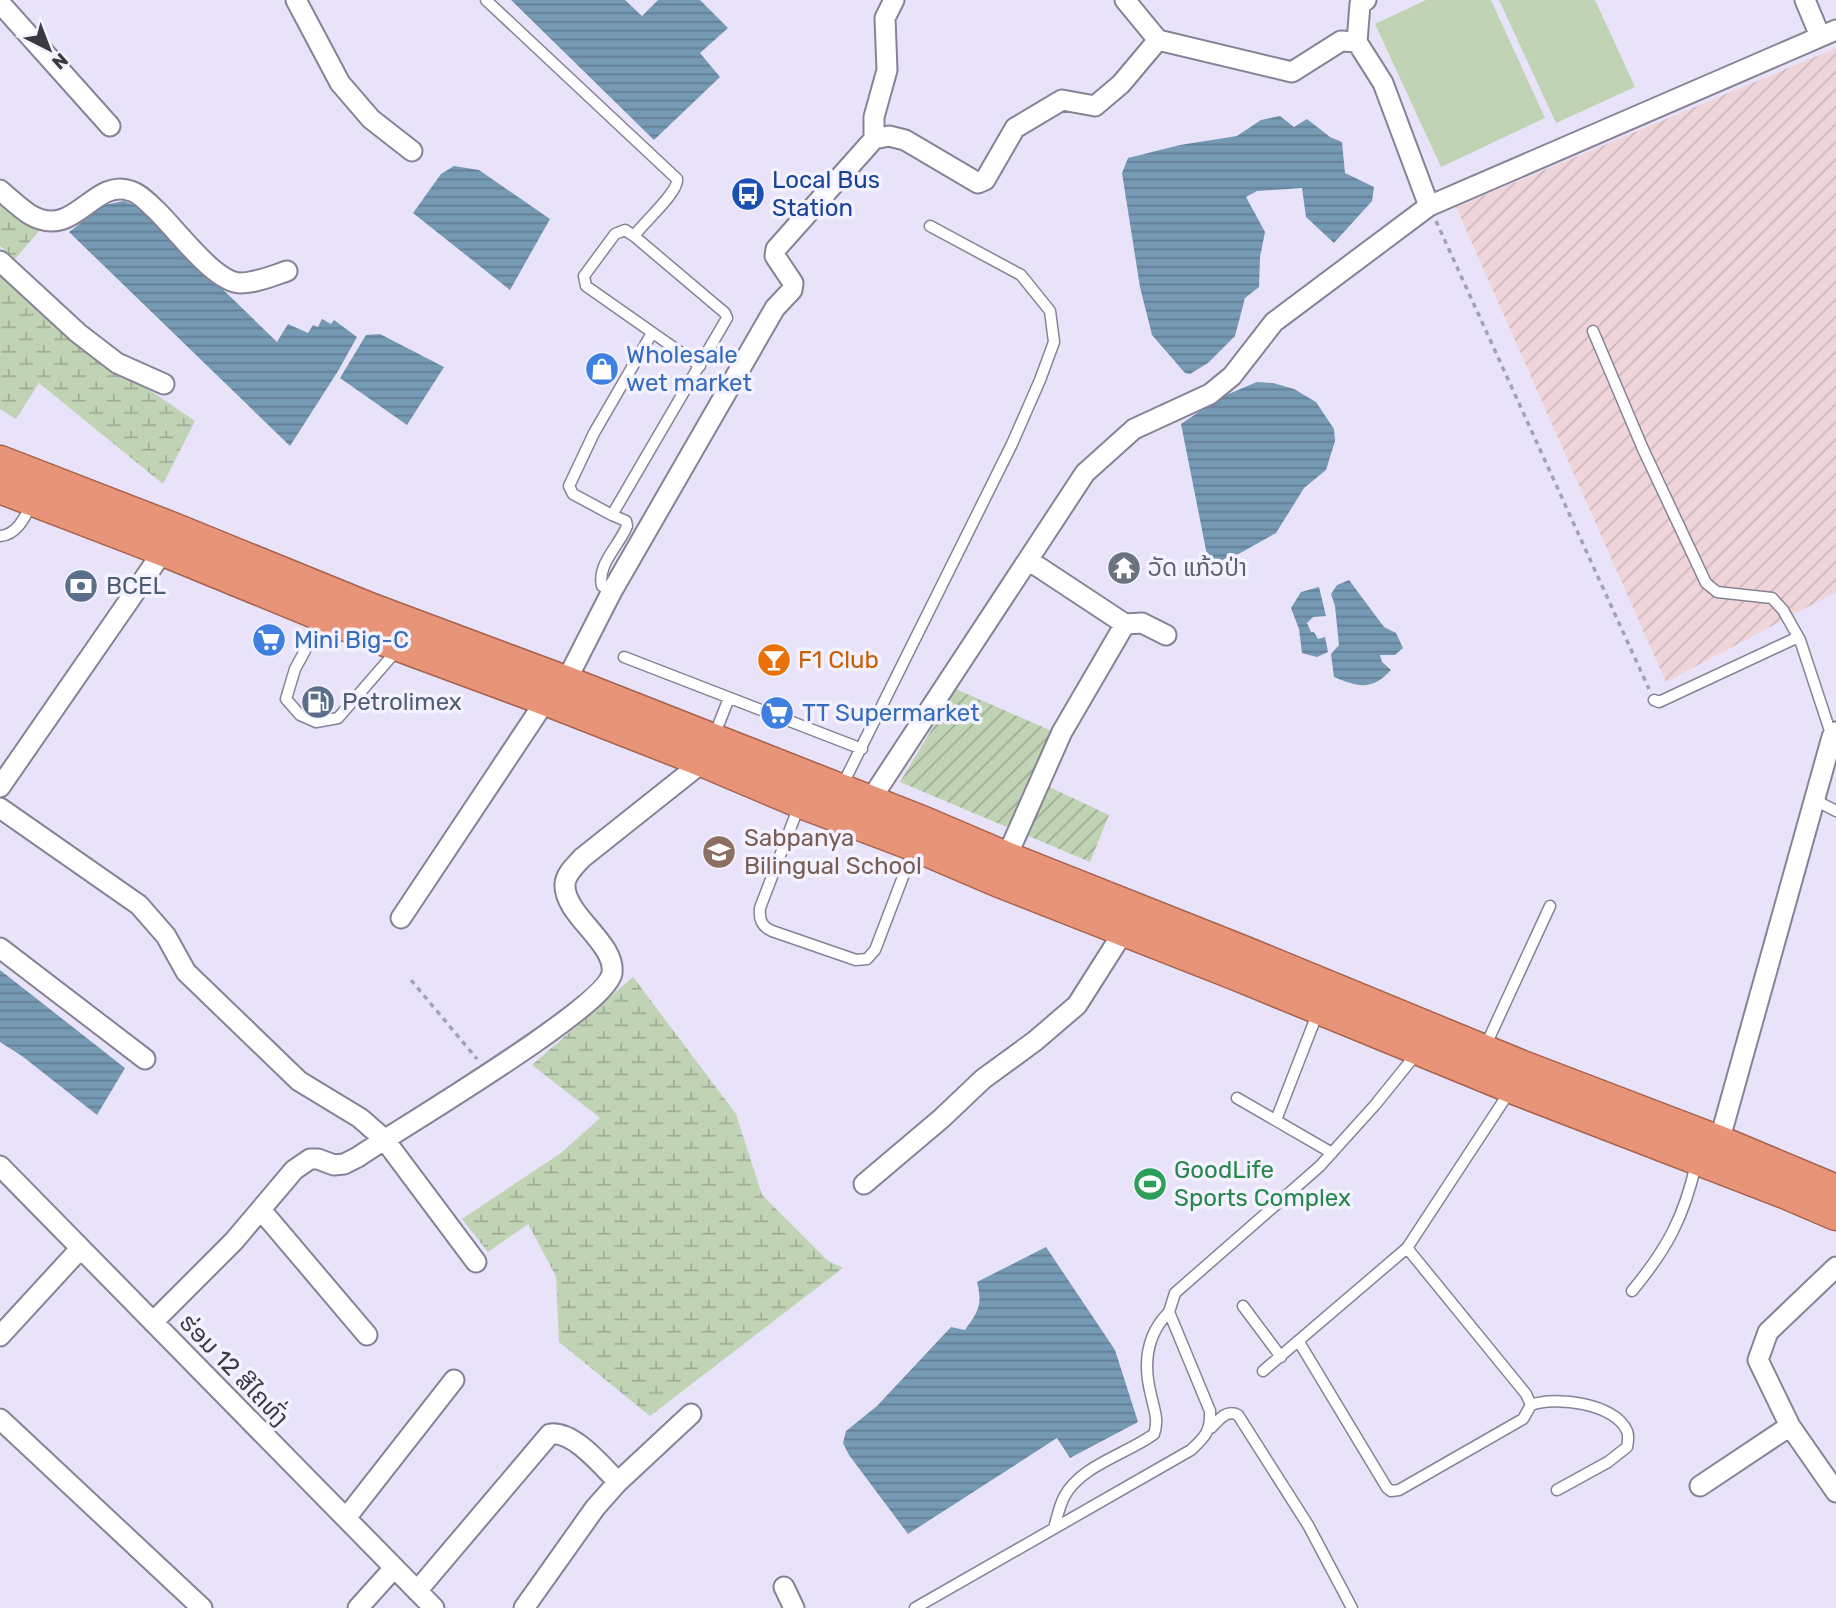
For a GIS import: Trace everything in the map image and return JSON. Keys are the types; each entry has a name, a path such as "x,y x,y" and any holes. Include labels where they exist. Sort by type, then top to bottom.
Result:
{"highway":[{"path":"0,462 173,528 372,610 556,695"},
{"path":"0,487 401,645 869,802 1243,951 1484,1051 1708,1150 1836,1214"},
{"path":"708,750 801,802 915,845 1512,1087 1836,1191"}],"street":[{"path":"296,0 340,83 371,119 412,151"},
{"path":"874,139 874,117 887,70 885,19 894,0"},
{"path":"1125,0 1158,40 1292,72 1341,41 1357,42"},
{"path":"1366,0 1360,4 1357,42 1383,83 1429,206"},
{"path":"869,802 1085,473 1134,429 1210,394 1232,376 1273,322 1429,206 1828,33 1805,0"},
{"path":"0,3 110,126"},
{"path":"401,918 512,747 556,695 775,308 792,290 793,283 775,256 776,248 874,139 889,136 905,140 978,184 985,180 1016,128 1062,100 1095,106 1121,83 1158,40"},
{"path":"0,190 30,215 58,221 75,215 105,192 121,189 131,191 142,197 211,268 237,283 257,281 287,271"},
{"path":"0,261 78,333 117,362 164,384"},
{"path":"0,787 164,550"},
{"path":"1028,560 1125,624 1142,623 1166,635"},
{"path":"1006,858 1062,732 1125,624"},
{"path":"1708,1150 1834,734"},
{"path":"153,1322 234,1241 294,1170 310,1159 334,1165 344,1164 556,1029 606,985 612,974 611,960 571,903 565,885 570,871 708,750"},
{"path":"0,808 139,905 166,936 186,971 299,1081 360,1118 384,1139 476,1262"},
{"path":"864,1184 942,1118 983,1079 1035,1041 1077,1005 1124,931"},
{"path":"0,948 145,1059"},
{"name":"ຮ່ອມ 12 ສີໄຄທົ່ງ","path":"0,1166 434,1608"},
{"path":"261,1210 368,1335"},
{"path":"0,1336 80,1249"},
{"path":"1836,1267 1768,1332 1758,1360 1790,1426 1836,1492"},
{"path":"346,1518 454,1380"},
{"path":"524,1608 595,1508 618,1482 691,1414"},
{"path":"0,1419 202,1608"},
{"path":"1700,1486 1790,1426"},
{"path":"417,1591 550,1434 558,1432 570,1437 618,1482"},
{"path":"358,1608 394,1568"},
{"path":"784,1587 794,1608"}],"lane":[{"path":"486,0 677,179 676,189 634,236"},
{"path":"839,791 1012,444 1041,380 1054,342 1050,311 1021,275 930,226"},
{"path":"612,515 701,366 726,323 725,313 634,236 625,230 615,234 583,281 590,290 701,366"},
{"path":"1593,331 1643,449 1706,583 1717,592 1772,598 1783,610 1800,640 1834,734"},
{"path":"612,592 602,586 600,578 602,569 627,526 626,521 573,494 569,486 594,433 652,333"},
{"path":"0,536 6,536 21,524 34,500"},
{"path":"324,616 295,669 286,699 300,715 316,722 338,718 401,645"},
{"path":"1654,700 1659,702 1794,639 1800,640"},
{"path":"624,657 862,749"},
{"path":"708,750 729,698"},
{"path":"1815,800 1836,811"},
{"path":"801,802 761,908 762,925 772,931 856,960 867,959 875,950 915,845"},
{"path":"1484,1051 1550,906"},
{"path":"1276,1120 1319,1008"},
{"path":"1054,1528 1065,1495 1074,1483 1091,1470 1154,1434 1157,1419 1149,1388 1147,1355 1151,1337 1169,1312 1175,1293 1332,1153 1419,1050"},
{"path":"1263,1371 1408,1248 1512,1087"},
{"path":"1237,1098 1332,1153"},
{"path":"1632,1290 1654,1265 1683,1215 1708,1150"},
{"path":"1408,1248 1526,1394 1531,1405"},
{"path":"1243,1306 1281,1357"},
{"path":"1169,1312 1210,1411 1211,1428"},
{"path":"1299,1342 1391,1491 1399,1490 1523,1419 1531,1405 1543,1401 1564,1401 1609,1412 1623,1424 1628,1434 1627,1447 1608,1462 1557,1490"},
{"path":"915,1608 1191,1450 1211,1428 1230,1413 1238,1415 1308,1525 1352,1608"}],"path":[{"path":"1429,206 1654,700"},
{"path":"411,980 489,1073"}],"shaded area":[{"path":"1836,48 1836,592 1666,682 1456,207"}],"green space":[{"path":"1426,0 1491,0 1545,118 1441,167 1375,24"},
{"path":"1499,0 1595,0 1635,87 1556,123"},
{"path":"0,194 40,230 15,259 0,246"},
{"path":"0,270 94,352 195,421 163,484 39,383 16,419 0,409"},
{"path":"956,689 1054,732 1030,778 1109,815 1090,862 900,782"},
{"path":"633,977 736,1114 762,1195 828,1261 843,1268 650,1416 559,1342 556,1276 528,1224 488,1252 462,1219 561,1153 600,1118 532,1065"}],"water":[{"path":"511,0 625,0 642,16 658,0 700,0 728,28 700,53 720,77 654,140"},
{"path":"1280,116 1294,127 1307,119 1330,137 1342,142 1345,173 1374,187 1372,201 1334,243 1306,217 1302,188 1257,191 1246,197 1265,232 1260,257 1259,287 1245,298 1235,336 1208,363 1190,374 1185,373 1152,335 1140,287 1122,173 1128,158 1180,145 1237,136 1261,120"},
{"path":"454,166 479,170 550,219 510,290 413,213 441,174"},
{"path":"124,201 138,207 277,342 288,324 308,333 313,325 318,327 322,319 331,324 334,320 357,337 290,446 69,232 104,205"},
{"path":"380,334 444,367 407,425 340,378 366,335"},
{"path":"1257,382 1294,389 1316,402 1334,429 1335,441 1326,470 1304,488 1276,533 1210,570 1181,424 1219,398"},
{"path":"1349,580 1384,627 1396,633 1403,648 1395,655 1380,655 1382,662 1391,670 1371,684 1358,685 1334,677 1331,654 1339,645 1331,594 1337,585"},
{"path":"1319,587 1326,616 1313,617 1307,623 1318,639 1325,637 1328,652 1317,657 1302,653 1299,629 1291,608 1301,592"},
{"path":"0,970 125,1068 97,1115 0,1042"},
{"path":"1046,1247 1115,1350 1138,1422 1070,1458 1057,1438 908,1534 849,1455 843,1443 846,1431 877,1406 951,1327 965,1330 978,1308 977,1282"}],"place":[{"name":"Local Bus Station","path":"748,194"},
{"name":"Wholesale wet market","path":"602,369"},
{"name":"ວັດ ແກ້ວປ່າ","path":"1124,568"},
{"name":"BCEL","path":"81,586"},
{"name":"Mini Big-C","path":"269,640"},
{"name":"F1 Club","path":"774,660"},
{"name":"Petrolimex","path":"318,702"},
{"name":"TT Supermarket","path":"777,713"},
{"name":"Sabpanya Bilingual School","path":"719,852"},
{"name":"GoodLife Sports Complex","path":"1150,1184"}]}
